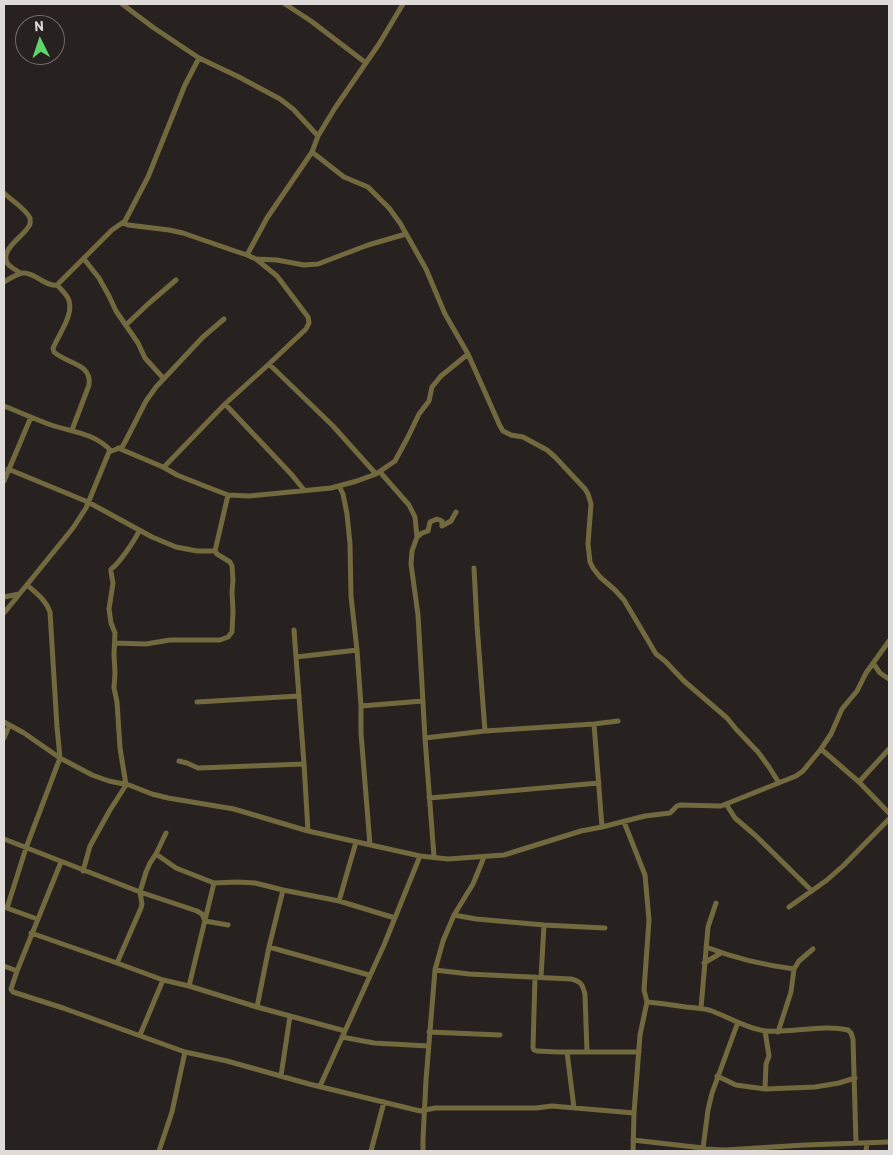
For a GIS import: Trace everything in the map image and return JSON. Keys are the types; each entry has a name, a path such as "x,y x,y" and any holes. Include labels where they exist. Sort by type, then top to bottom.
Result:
{"street":[{"path":"122,4 199,58 240,77 280,99 293,109 318,136"},
{"path":"285,4 311,21 366,63"},
{"path":"248,255 267,218 312,152 318,136 335,108 379,44 403,4"},
{"path":"4,282 20,273 25,273 53,286 58,285 112,230 123,223 148,177 185,85 199,58"},
{"path":"312,152 344,177 368,187 389,208 400,223 426,269 445,314 468,354 503,431 523,437 547,450 588,494 591,504 588,555 597,573 629,607 656,654 727,718 758,752 779,783"},
{"path":"4,193 21,206 30,218 29,227 17,238 5,258 8,264 20,273"},
{"path":"123,223 183,232 256,259 277,276 293,295 309,320 306,329 225,404 164,467"},
{"path":"256,259 277,260 304,265 318,264 368,245 406,234"},
{"path":"84,259 99,278 110,296 116,311 138,343 145,358 164,379"},
{"path":"126,325 176,280"},
{"path":"58,285 67,296 69,308 68,318 55,344 54,352 86,370 90,379 72,430"},
{"path":"4,613 73,528 88,502 106,457 111,451 124,444 146,401 203,337 224,319"},
{"path":"118,448 164,467 178,475 228,494 249,496 339,486 378,473 395,461 418,414 429,401 432,387 441,376 468,354"},
{"path":"270,364 413,510 417,537 412,551 411,564 418,615 434,857"},
{"path":"225,404 304,490"},
{"path":"4,406 52,425 94,438 111,451"},
{"path":"4,481 31,417"},
{"path":"8,469 88,502 152,538 176,547 197,551 215,550"},
{"path":"339,486 343,494 347,514 350,544 351,596 357,650 361,733 370,845"},
{"path":"115,643 146,644 170,640 220,640 228,637 232,632 232,566 230,562 217,554 215,550 228,494"},
{"path":"417,537 428,531 430,522 442,521 442,526 451,521 456,512"},
{"path":"83,871 90,846 126,785 114,688 115,633 109,612 113,583 110,572 139,531"},
{"path":"474,568 486,731"},
{"path":"27,585 44,600 50,612 60,758 5,908 37,919"},
{"path":"4,597 19,594"},
{"path":"294,630 308,831"},
{"path":"4,722 24,733 60,758 92,775 168,798 234,809 308,831 420,856 448,859 484,857 504,855 581,831 646,816 670,814 680,805 698,804 714,806 726,804 796,776 803,771 821,749 831,734 842,709 857,690 889,641"},
{"path":"296,657 357,650"},
{"path":"873,663 880,673 889,679"},
{"path":"196,702 299,696"},
{"path":"361,706 423,701"},
{"path":"425,738 486,731 618,721"},
{"path":"594,724 602,827"},
{"path":"4,738 9,726"},
{"path":"821,749 859,782 889,813"},
{"path":"859,782 889,749"},
{"path":"179,761 187,762 198,768 304,764"},
{"path":"430,798 599,783"},
{"path":"726,804 735,818 812,891"},
{"path":"789,907 827,880 889,819"},
{"path":"624,822 645,875 649,920 644,990 647,1002 640,1035 633,1151"},
{"path":"117,963 141,908 140,892 146,872 166,833"},
{"path":"4,839 83,871 197,911 202,914 205,921"},
{"path":"339,901 356,842"},
{"path":"156,854 176,868 214,883 255,883 339,901 395,918"},
{"path":"320,1086 395,918 420,856"},
{"path":"423,1151 428,1046 435,970 443,941 454,915 473,884 484,857"},
{"path":"61,862 31,933 11,989 13,992 185,1052 416,1110 552,1106 634,1113"},
{"path":"188,986 214,883"},
{"path":"257,1007 283,890"},
{"path":"701,1008 708,927 716,903"},
{"path":"454,915 476,920 605,928"},
{"path":"205,921 228,925"},
{"path":"544,925 532,1047 534,1050 639,1052"},
{"path":"31,933 163,980 345,1031"},
{"path":"269,947 369,975"},
{"path":"706,947 721,953 767,965 794,969"},
{"path":"778,1032 791,992 794,969 799,961 813,949"},
{"path":"704,963 721,953"},
{"path":"4,966 17,971"},
{"path":"435,970 469,974 571,979 580,982 585,995 587,1052"},
{"path":"140,1036 163,980"},
{"path":"647,1002 701,1008 765,1032 814,1029 848,1030 853,1039 856,1143"},
{"path":"281,1076 290,1016"},
{"path":"702,1150 712,1093 738,1022"},
{"path":"429,1032 500,1034"},
{"path":"765,1032 769,1056 766,1068 765,1089"},
{"path":"342,1037 374,1043 428,1046"},
{"path":"159,1151 172,1112 185,1052"},
{"path":"567,1052 574,1108"},
{"path":"717,1076 736,1085 765,1089 815,1087 855,1078"},
{"path":"371,1151 384,1102"},
{"path":"633,1140 702,1150 804,1148 867,1142 889,1142"},
{"path":"866,1151 867,1142"}]}
